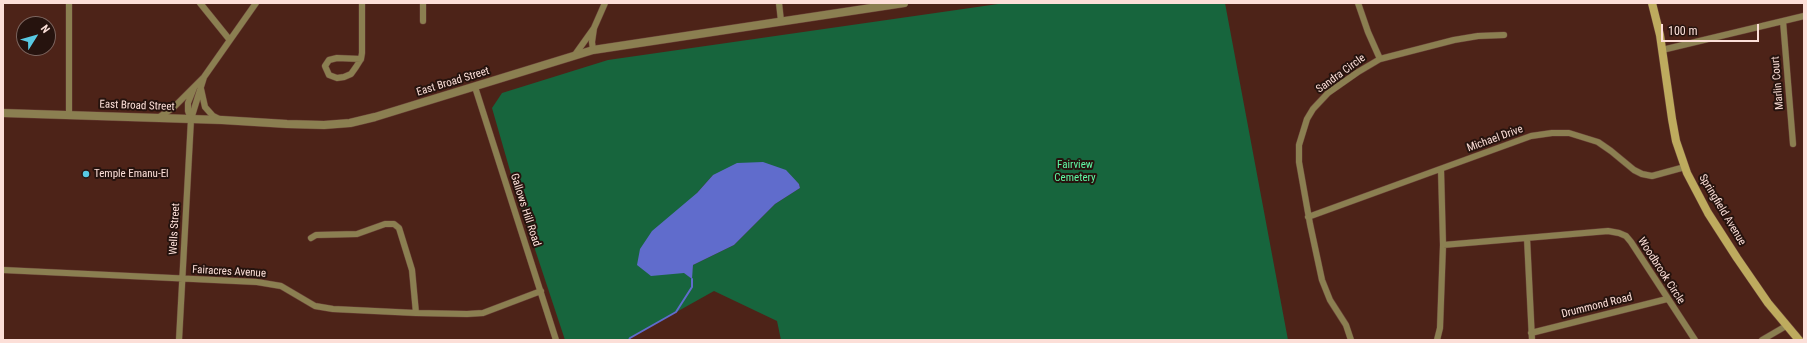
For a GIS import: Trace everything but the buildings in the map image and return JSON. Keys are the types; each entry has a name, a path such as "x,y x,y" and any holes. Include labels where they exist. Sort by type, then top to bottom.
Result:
{"main road":[{"name":"Springfield Avenue","path":"1652,3 1656,16 1662,50 1676,141 1685,167 1708,213 1768,303 1799,340"}],"street":[{"path":"69,3 69,115"},
{"path":"200,3 229,40"},
{"name":"Wells Street","path":"179,340 191,119 198,86 256,3"},
{"path":"361,59 337,58 330,60 325,66 329,75 337,78 344,77 351,74 361,59 363,16 362,3"},
{"path":"423,3 423,21"},
{"path":"574,56 594,28 605,3"},
{"path":"779,3 781,21"},
{"name":"East Broad Street","path":"3,113 324,125 350,122 375,117 593,50 900,3"},
{"path":"1358,3 1368,32 1380,59"},
{"path":"1662,50 1804,16"},
{"name":"Marlin Court","path":"1783,21 1793,144"},
{"path":"593,50 592,42 594,28"},
{"name":"Sandra Circle","path":"1351,340 1346,325 1330,300 1322,280 1308,217 1299,162 1299,145 1307,118 1328,93 1380,59 1454,40 1478,36 1504,35"},
{"path":"158,118 174,107 198,86 205,106 213,116 222,120"},
{"name":"Gallows Hill Road","path":"475,87 556,340"},
{"name":"Michael Drive","path":"1308,217 1531,136 1552,133 1569,133 1598,142 1611,150 1634,170 1642,174 1652,176 1685,167"},
{"path":"1437,340 1440,328 1443,245 1441,169"},
{"path":"311,238 316,236 357,234 385,224 394,224 399,228 412,270 416,312"},
{"name":"Woodbrook Circle","path":"1443,245 1608,231 1626,236 1694,340"},
{"path":"1527,238 1532,340"},
{"name":"Fairacres Avenue","path":"3,270 258,282 281,286 315,306 334,309 483,313 541,291"},
{"name":"Drummond Road","path":"1531,333 1667,299"},
{"path":"1762,340 1786,326"}],"green space":[{"name":"Fairview Cemetery","path":"1005,3 1225,3 1288,340 781,340 777,321 714,291 630,338 629,340 565,340 517,195 492,108 502,93 608,60","holes":["713,175 796,181 800,188 775,204 734,245 693,265 691,278 685,273 697,193"]}],"water":[{"path":"763,162 786,170 799,184 800,188 775,204 734,245 693,265 692,279 684,273 651,276 637,265 640,249 652,231 697,193 713,175 737,163"}],"waterway":[{"path":"629,340 630,338 676,312 692,287 692,279"}],"place":[{"name":"Temple Emanu-El","path":"86,174"}]}
